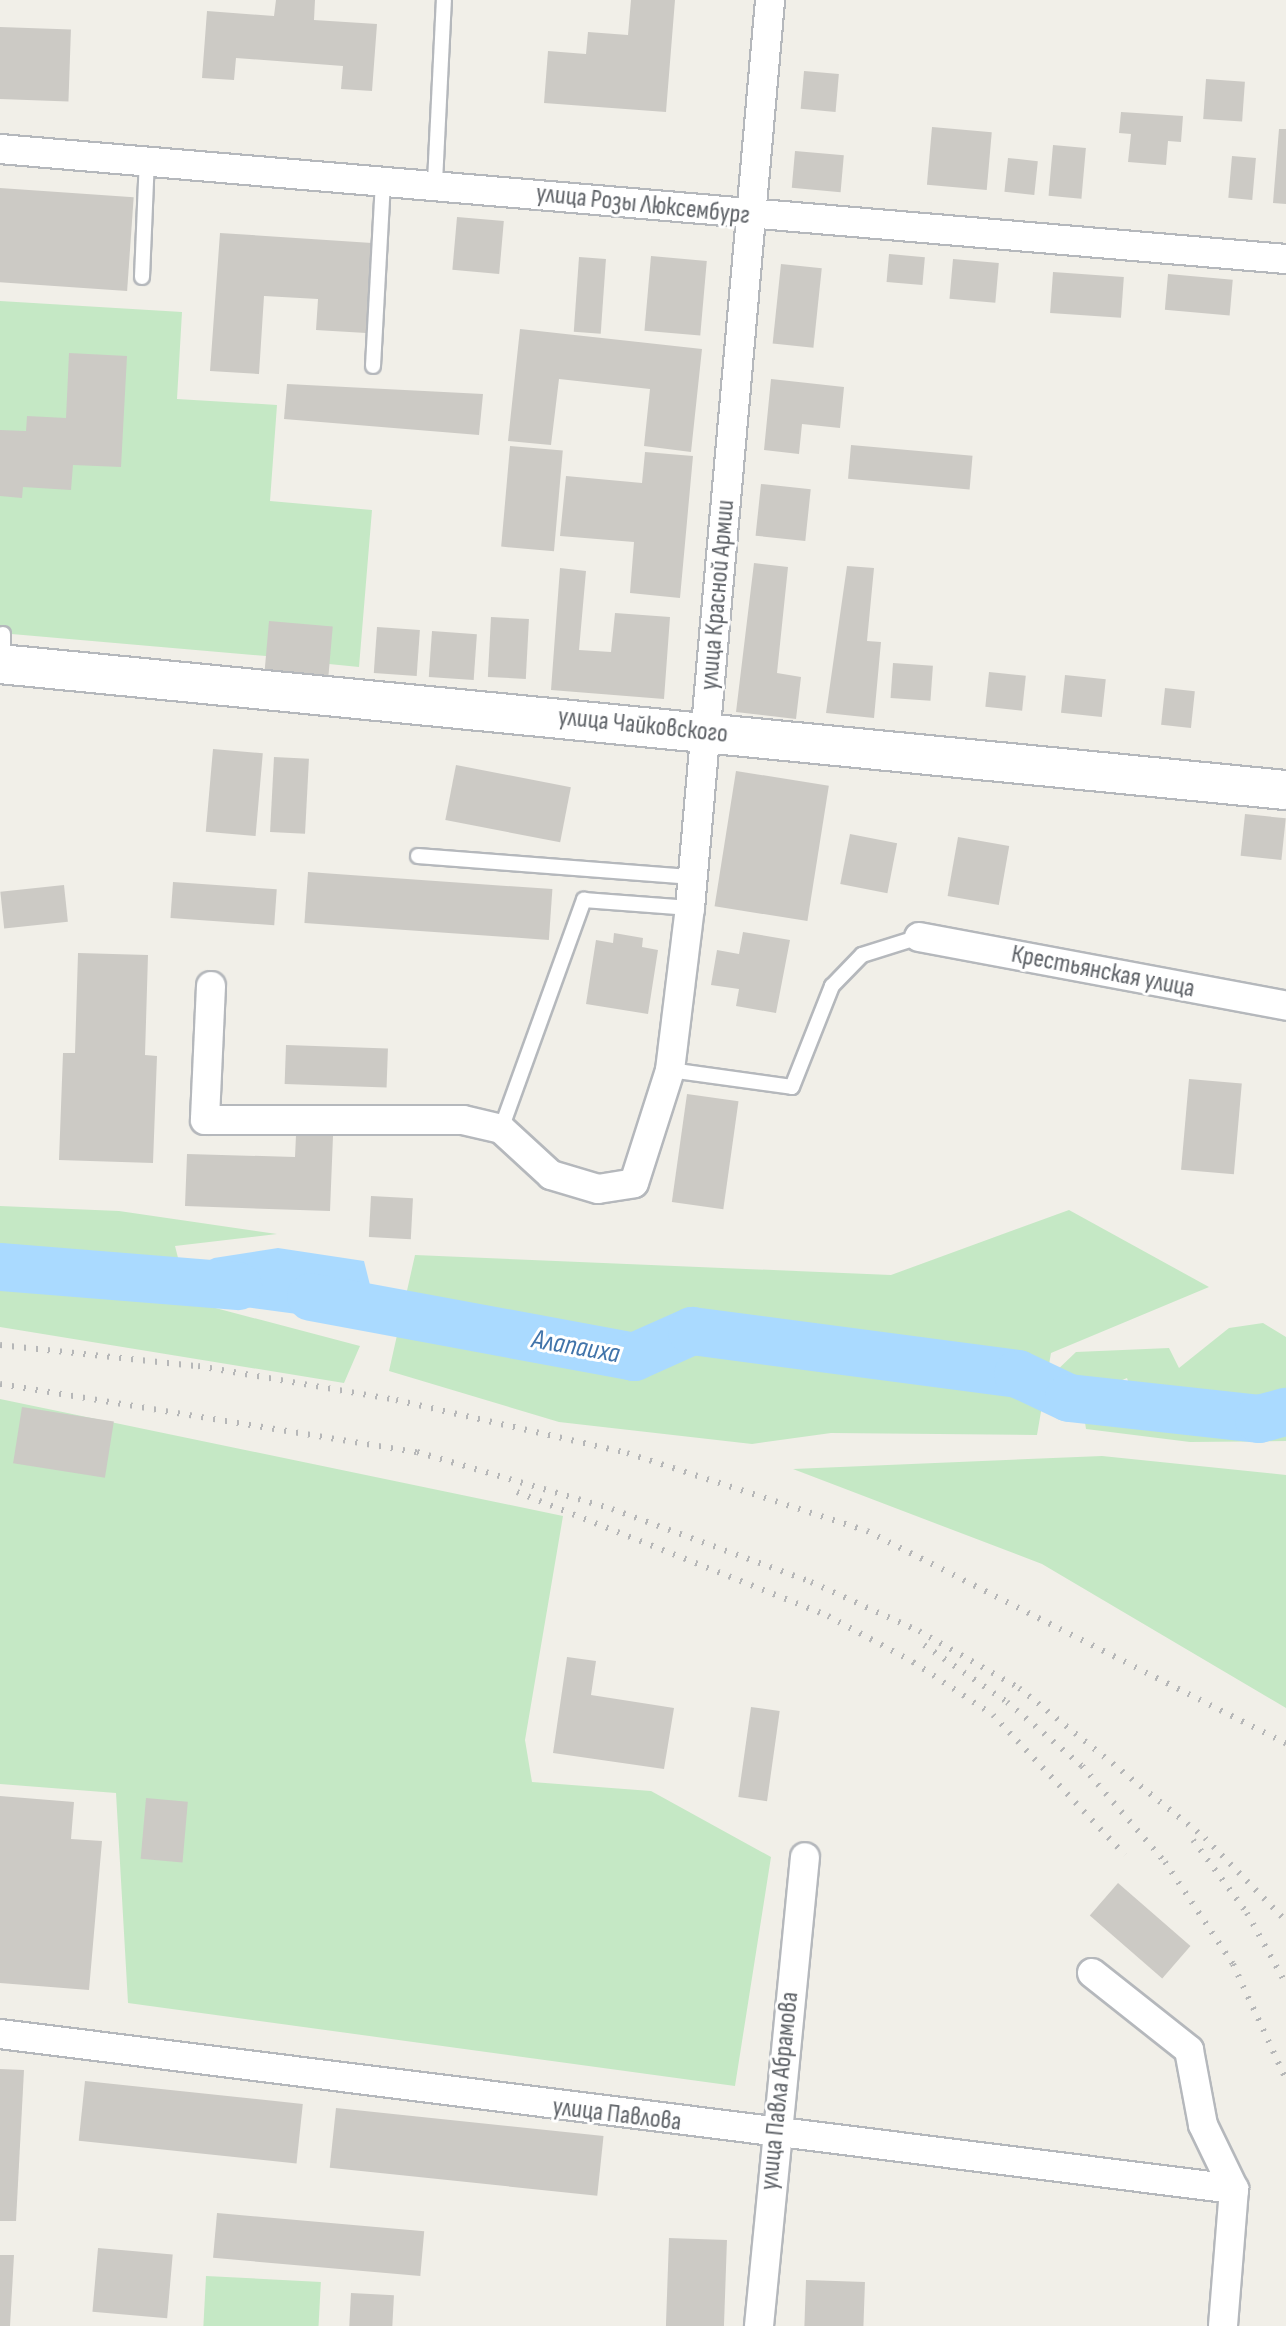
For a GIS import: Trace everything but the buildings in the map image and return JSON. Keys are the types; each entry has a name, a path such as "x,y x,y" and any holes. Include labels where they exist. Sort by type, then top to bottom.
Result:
{"main road":[{"name":"улица Чайковского","path":"1,660 1286,790"}],"street":[{"name":"улица Красной Армии","path":"501,1129 551,1175 598,1189 634,1183 670,1070 690,908 770,0"},
{"name":"улица Розы Люксембург","path":"0,149 435,182 753,217 1286,259"},
{"name":"Крестьянская улица","path":"919,937 1286,1006"},
{"path":"211,986 205,1120 463,1120 501,1129"},
{"name":"улица Павла Абрамова","path":"759,2326 775,2136 805,1857"},
{"path":"1092,1973 1189,2050 1203,2125 1234,2189 1223,2326"},
{"name":"улица Павлова","path":"0,2034 775,2136 1234,2189"}],"lane":[{"path":"435,182 444,0"},
{"path":"142,277 147,158"},
{"path":"373,366 383,178"},
{"path":"418,856 692,877"},
{"path":"501,1129 584,900 690,908"},
{"path":"670,1070 792,1087 832,986 862,955 919,937"}],"green space":[{"path":"0,301 182,312 177,399 277,405 270,501 372,510 359,667 329,664 327,682 266,656 0,633"},
{"path":"0,1206 119,1211 277,1234 175,1246 189,1301 360,1346 344,1383 0,1327"},
{"path":"1069,1210 1209,1287 1051,1353 1037,1435 831,1433 752,1444 559,1422 389,1371 415,1255 891,1275"},
{"path":"1263,1323 1286,1337 1286,1393 1256,1410 1239,1400 1132,1393 1127,1378 1094,1392 1061,1391 1052,1375 1076,1352 1169,1348 1179,1368 1229,1328"},
{"path":"0,1399 563,1516 525,1740 532,1782 651,1791 771,1857 735,2086 128,2003 116,1793 0,1784"},
{"path":"1084,1416 1251,1431 1286,1423 1286,1441 1190,1442 1086,1429"},
{"path":"1102,1456 1286,1475 1286,1708 1042,1564 793,1469"},
{"path":"206,2276 321,2282 319,2326 203,2326"}],"water":[{"path":"278,1248 364,1261 376,1309 357,1322 245,1307 174,1277 214,1258"}],"waterway":[{"name":"Алапаиха","path":"0,1267 238,1286"},
{"name":"Алапаиха","path":"311,1297 634,1357 692,1331 1018,1374 1069,1398 1259,1419 1286,1412"}],"railway":[{"path":"0,1345 198,1366 396,1400 627,1453 867,1531 1286,1744"},
{"path":"0,1384 417,1452 612,1509 811,1582 919,1631 1019,1688 1205,1838 1286,1921"},
{"path":"517,1492 828,1616 913,1662 993,1715 1125,1855"},
{"path":"924,1645 1007,1702 1082,1766 1165,1862 1233,1964 1286,2079"},
{"path":"1193,1840 1247,1913 1286,1984"}]}
